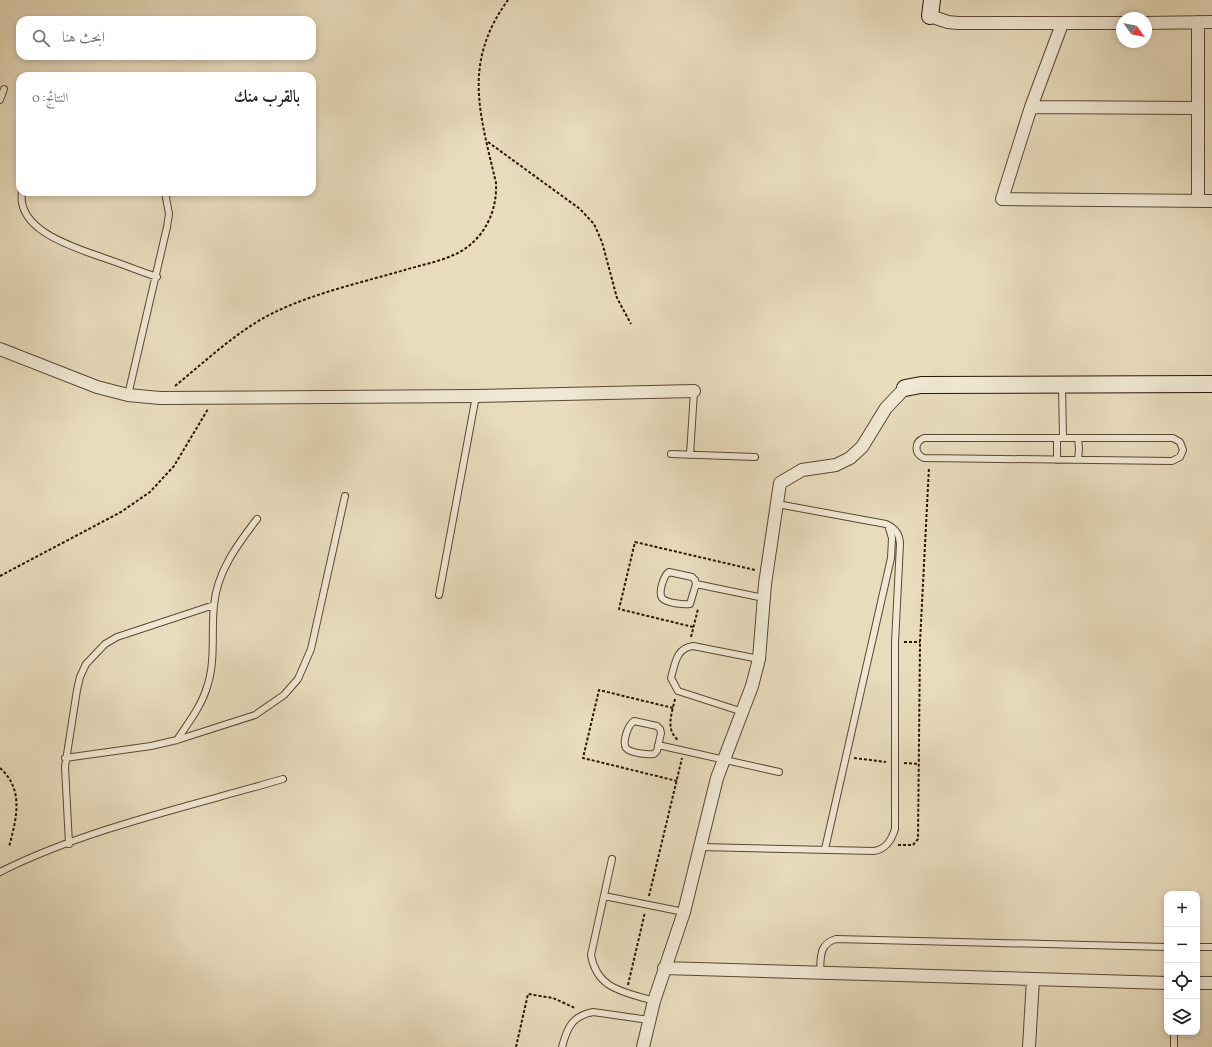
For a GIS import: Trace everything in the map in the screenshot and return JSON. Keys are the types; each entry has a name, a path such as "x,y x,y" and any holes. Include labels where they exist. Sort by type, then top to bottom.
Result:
{"street":[{"path":"931,8 948,22 958,24 1116,23"},
{"path":"1198,22 1198,201"},
{"path":"1152,23 1212,22"},
{"path":"1062,24 1032,107 1002,199 1212,201"},
{"path":"1032,107 1198,108"},
{"path":"0,349 82,382 128,394 160,398 476,396 694,392"},
{"path":"643,1047 664,968 684,912 724,759 743,712 759,659 764,598 780,483 787,478 810,468 836,465 857,453 867,440 886,408 905,388 921,384 1212,384"},
{"path":"664,968 820,974 1164,983"},
{"path":"1029,1047 1033,979"},
{"path":"1200,983 1212,983"}],"lane":[{"path":"0,100 4,89"},
{"path":"22,196 22,206 28,217 52,237 70,246 157,277"},
{"path":"128,394 157,277 169,214 166,196"},
{"path":"1057,460 1060,438 1062,384"},
{"path":"690,455 694,392"},
{"path":"439,595 476,396"},
{"path":"924,438 1078,438 1173,438 1180,442 1183,450 1180,457 1172,461 930,458 921,457 917,452 916,445 924,438"},
{"path":"1078,438 1078,460"},
{"path":"671,454 755,457"},
{"path":"65,758 151,746 177,740 255,715 275,703 298,679 311,649 345,496"},
{"path":"700,847 874,851 888,845 892,838 894,829 895,643 900,540 896,530 888,525 777,504"},
{"path":"177,740 198,708 207,687 211,666 214,604 224,569 236,547 257,520"},
{"path":"825,849 891,558 892,538 888,525"},
{"path":"669,572 692,577 696,584 690,604 666,600 661,596 664,576 669,572"},
{"path":"696,584 764,598"},
{"path":"69,844 65,758 80,677 95,654 117,637 214,604"},
{"path":"743,712 678,691 671,678 678,655 688,646 759,659"},
{"path":"636,721 659,727 661,733 658,745 657,751 652,754 628,749 625,743 630,724 636,721"},
{"path":"658,745 779,772"},
{"path":"0,872 69,844 128,824 284,779"},
{"path":"612,859 591,955 593,966 603,981 610,986 626,993 654,1001"},
{"path":"604,896 684,912"},
{"path":"820,974 823,947 826,943 836,940 1164,947"},
{"path":"1200,947 1212,948"},
{"path":"562,1047 569,1025 585,1013 592,1012 649,1020"},
{"path":"1174,1035 1174,1047"}],"path":[{"path":"160,398 250,326 275,312 328,292 451,256 471,244 486,227 493,211 496,183 479,109 479,69 490,31 508,0"},
{"path":"487,142 580,209 594,224 602,242 617,298 631,324"},
{"path":"0,576 121,512 150,492 174,466 215,398"},
{"path":"888,845 910,846 918,839 920,642 930,458"},
{"path":"688,646 699,606"},
{"path":"895,643 920,642"},
{"path":"626,993 686,743 676,739 670,727 678,691"},
{"path":"846,757 919,764"},
{"path":"0,768 9,778 17,799 15,821 9,847"},
{"path":"516,1047 528,994 553,998 585,1013"}]}
